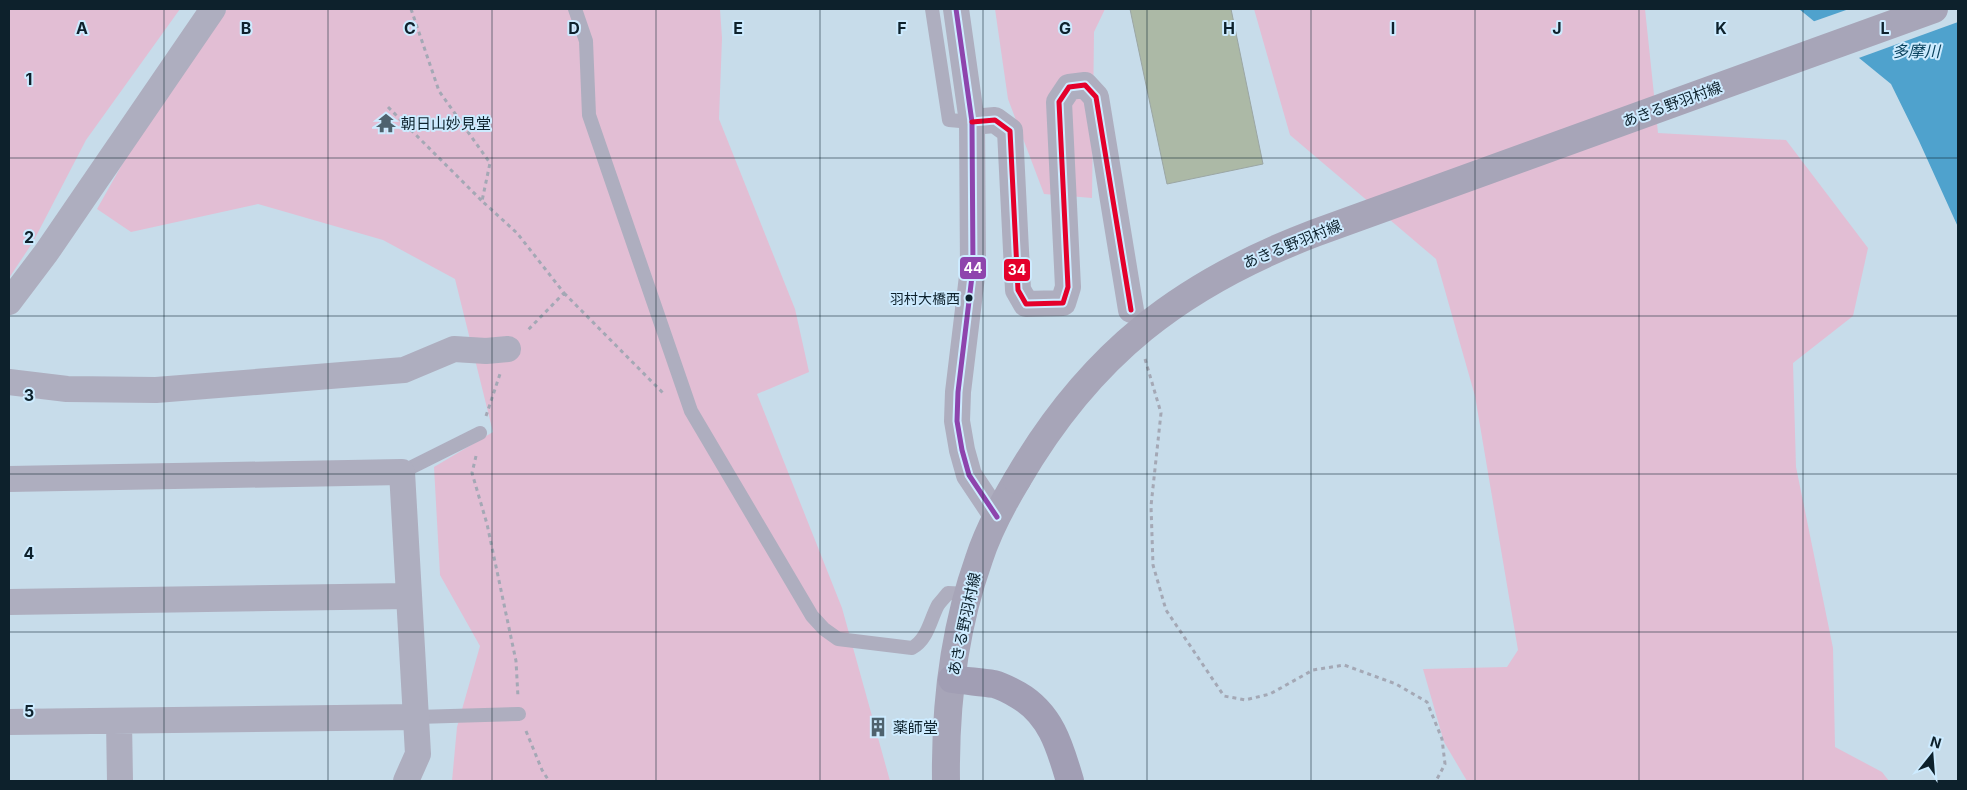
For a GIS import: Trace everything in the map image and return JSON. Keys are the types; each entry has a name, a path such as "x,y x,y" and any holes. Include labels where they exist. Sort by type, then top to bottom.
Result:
{"main road":[{"name":"あきる野羽村線","path":"946,781 945,744 952,680 968,594 979,558 996,518 1043,437 1058,417 1083,385 1140,330 1174,304 1241,264 1274,248 1934,9"},
{"path":"952,680 994,685 1016,694 1032,704 1045,718 1054,733 1070,781"}],"street":[{"path":"9,302 46,253 213,9"},
{"path":"956,9 972,122 972,268 958,392 957,421 969,475 996,518"},
{"path":"972,122 994,120 1010,131 1018,290 1026,304 1063,303 1068,287 1059,102 1069,87 1085,85 1096,97 1131,310"},
{"path":"9,382 67,388 156,390 404,370 454,349 486,351 508,349"},
{"path":"9,479 402,472 418,754 406,781"},
{"path":"9,602 409,596"},
{"path":"9,722 417,717"},
{"path":"120,721 120,781"}],"lane":[{"path":"574,9 586,41 589,115 691,411 812,616 832,636 838,639 912,648 918,644 926,633 939,604 948,593 968,594"},
{"path":"932,9 949,120 972,122"},
{"path":"402,472 480,433"},
{"path":"417,717 519,714"}],"path":[{"path":"411,9 439,91 490,163 482,201"},
{"path":"388,107 482,201 517,233 564,293 663,394 691,411"},
{"path":"549,781 542,770 519,714 516,661 487,524 472,474 480,433 508,349 564,293"},
{"path":"1145,357 1161,413 1151,506 1153,565 1166,610 1201,663 1224,696 1245,700 1270,694 1313,670 1344,665 1396,684 1426,702 1442,739 1445,764 1436,781"}],"shaded area":[{"path":"9,9 180,9 86,140 33,242 9,278"},
{"path":"227,9 720,9 722,38 719,119 795,309 809,372 757,394 842,608 890,781 452,781 457,727 480,646 440,575 434,467 493,432 455,279 383,240 258,204 131,232 97,209 164,90"},
{"path":"995,9 1105,9 1094,32 1092,198 1044,194 1008,99"},
{"path":"1254,9 1645,9 1658,133 1786,140 1868,248 1853,316 1793,363 1796,467 1833,648 1835,747 1882,772 1889,781 1467,781 1444,742 1423,669 1507,667 1518,650 1475,396 1436,259 1290,135"}],"water":[{"name":"多摩川","path":"1799,9 1958,9 1958,227 1891,84"}],"pier":[{"path":"1849,9 1958,9 1958,22 1856,59 1812,22"}],"building":[{"path":"1130,9 1231,9 1263,164 1167,184"}],"transit line":[{"name":"44","path":"956,9 972,122 973,268 958,392 957,421 969,475 997,517"},
{"name":"34","path":"972,122 995,120 1010,131 1018,290 1026,304 1063,303 1068,287 1059,102 1069,87 1085,85 1096,97 1131,310"}],"place":[{"name":"朝日山妙見堂","path":"386,123"},
{"name":"羽村大橋西","path":"969,298"},
{"name":"薬師堂","path":"878,727"}]}
